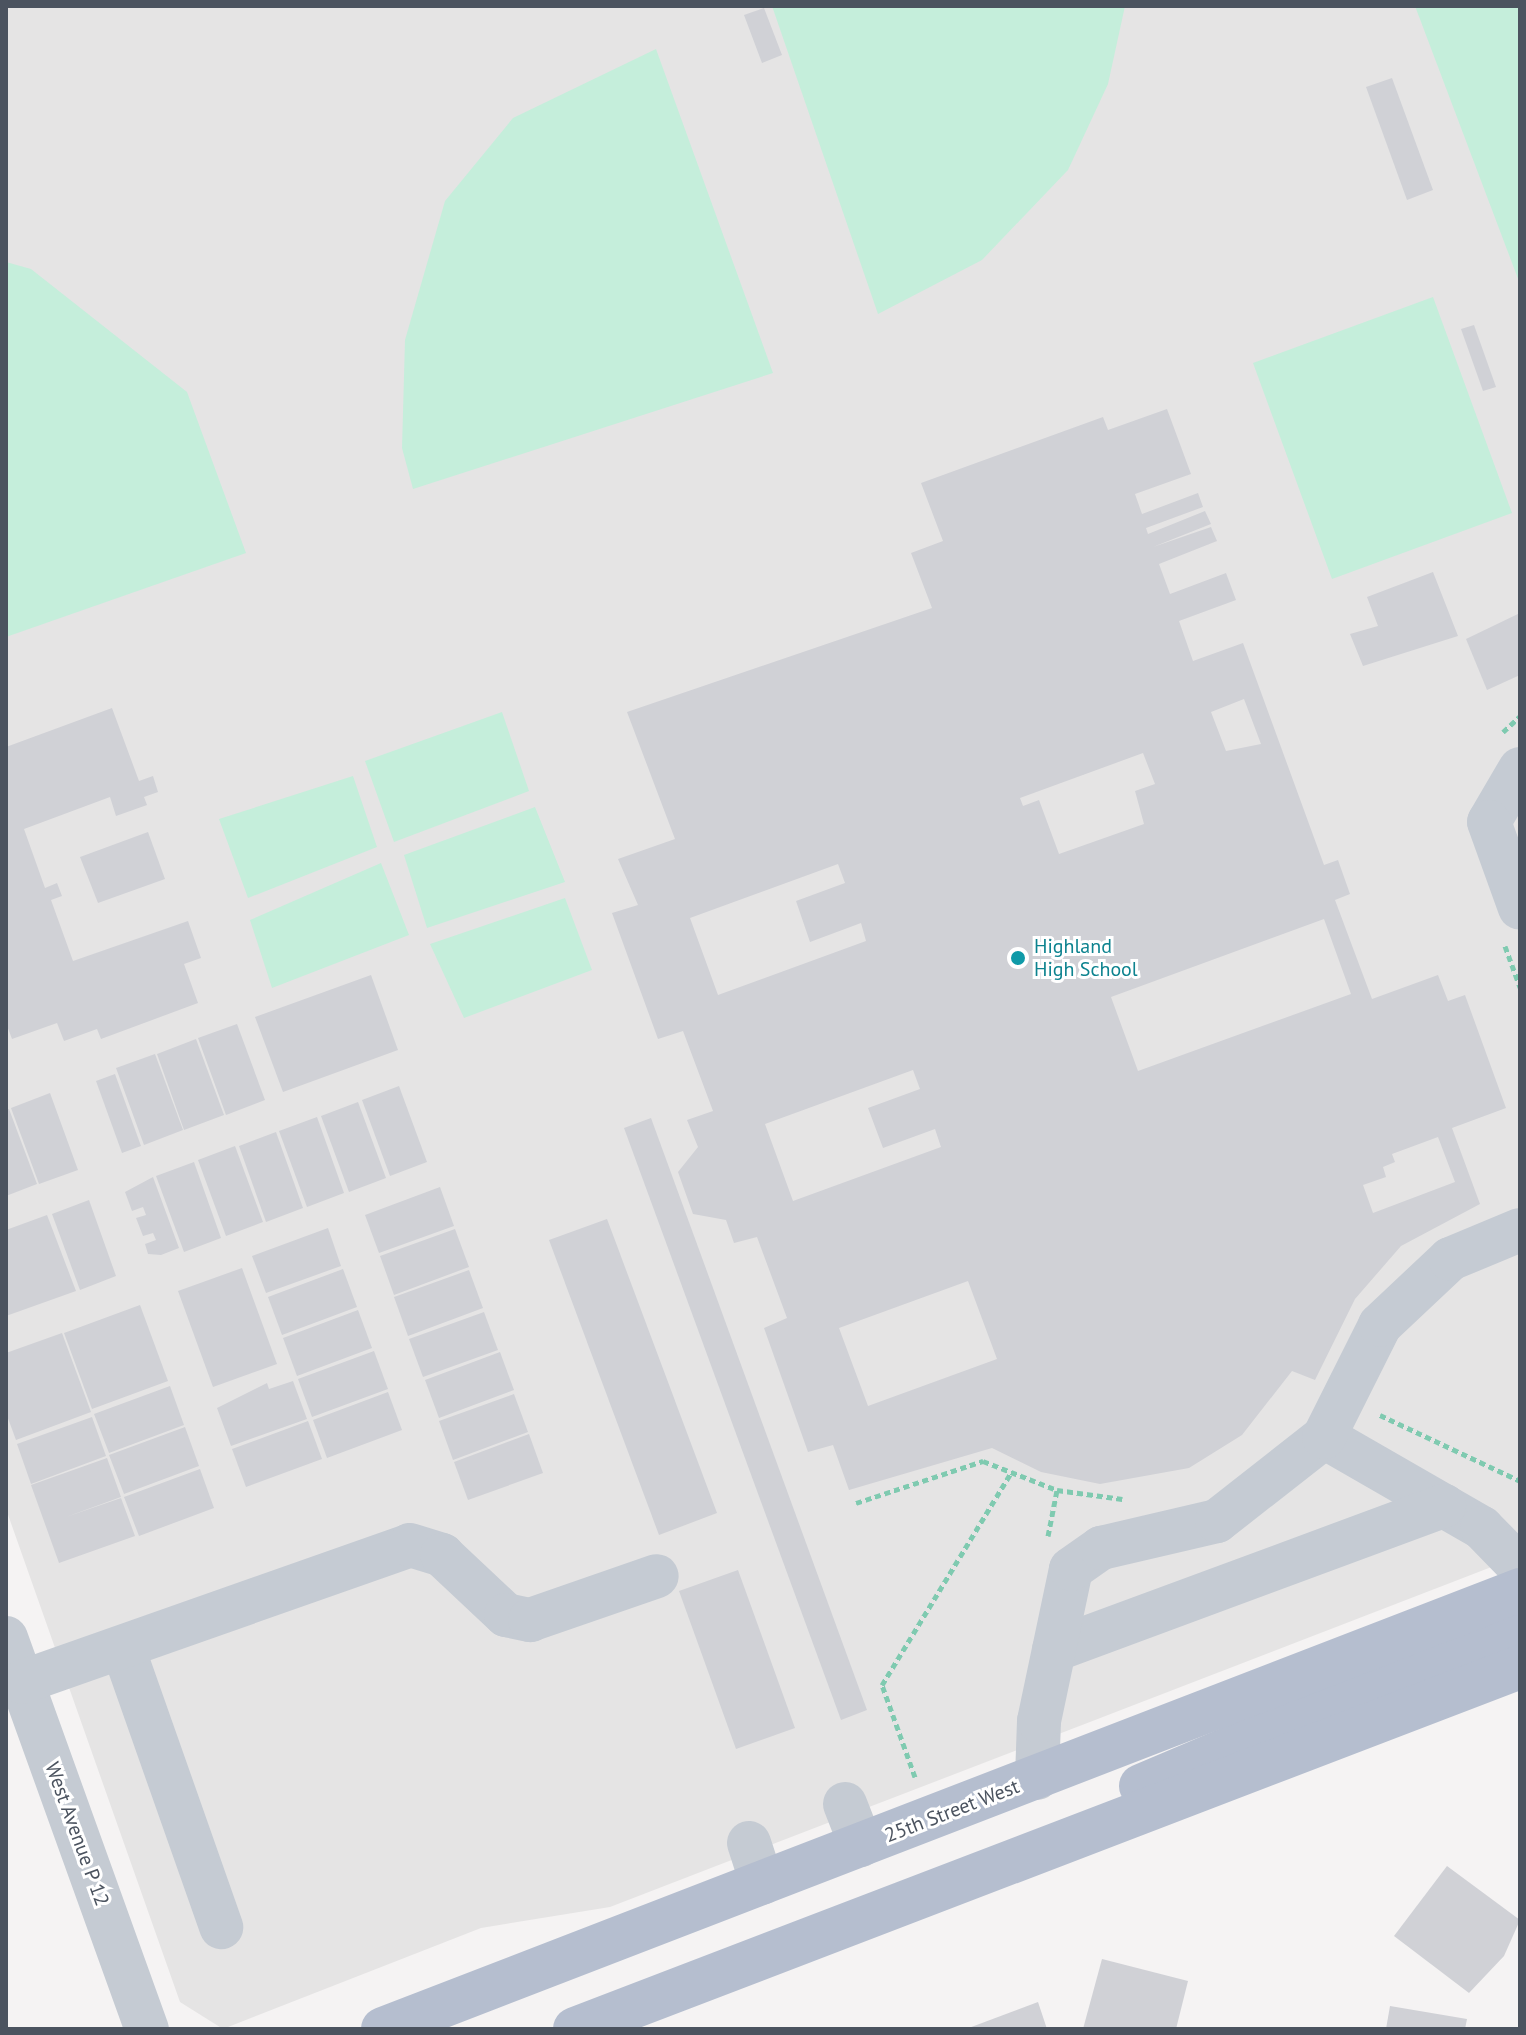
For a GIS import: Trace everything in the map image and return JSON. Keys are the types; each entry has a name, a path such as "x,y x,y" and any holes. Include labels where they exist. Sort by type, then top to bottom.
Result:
{"main road":[{"name":"25th Street West","path":"383,2029 1520,1590"},
{"path":"1092,1831 1166,1771 1520,1625"},
{"path":"575,2029 1520,1667"}],"street":[{"path":"1520,769 1489,822 1520,908"},
{"path":"1037,1778 1038,1730 1071,1569 1101,1548 1217,1521 1324,1437 1380,1325 1450,1259 1520,1230"},
{"path":"1324,1437 1482,1528 1520,1567"},
{"path":"1054,1650 1444,1506"},
{"path":"22,1682 410,1545 442,1555 506,1615 530,1620 657,1576"},
{"name":"West Avenue P 12","path":"6,1638 147,2029"},
{"path":"123,1648 221,1927"},
{"path":"845,1804 861,1845"},
{"path":"749,1843 762,1883"}],"path":[{"path":"1364,1407 1520,1481"},
{"path":"856,1503 983,1461 1057,1490 1129,1500"},
{"path":"915,1777 882,1685 1011,1473"}],"shaded area":[{"path":"6,6 1520,6 1520,1556 610,1907 481,1928 223,2029 180,2002 6,1509"}],"green space":[{"path":"772,6 1125,6 1108,84 1068,170 982,260 878,314"},
{"path":"1415,6 1520,6 1520,284"},
{"path":"656,49 773,373 413,489 402,448 405,340 445,201 513,118"},
{"path":"6,262 31,269 187,392 246,553 6,637"},
{"path":"1433,297 1512,513 1332,579 1253,363"},
{"path":"502,712 529,791 394,842 365,761"},
{"path":"353,776 377,847 248,898 219,819"},
{"path":"535,807 565,882 427,928 404,855"},
{"path":"381,863 409,935 272,988 250,920"},
{"path":"565,898 592,970 464,1018 430,944"}],"building":[{"path":"764,8 782,55 762,63 744,15"},
{"path":"1392,78 1433,190 1407,200 1366,87"},
{"path":"1474,325 1496,387 1483,391 1461,329"},
{"name":"Highland High School","path":"1167,409 1191,474 1135,494 1142,514 1198,493 1203,507 1146,528 1148,534 1205,511 1211,524 1153,547 1211,527 1217,541 1159,564 1170,594 1226,573 1236,600 1179,621 1193,661 1243,643 1324,865 1338,860 1350,894 1335,900 1372,999 1438,975 1448,1001 1465,995 1506,1108 1452,1128 1480,1204 1401,1246 1355,1299 1315,1380 1292,1371 1242,1435 1189,1468 1100,1484 1041,1472 992,1448 849,1490 833,1445 808,1452 764,1328 787,1318 757,1237 734,1243 726,1220 693,1214 678,1172 698,1147 687,1120 713,1111 683,1031 658,1039 612,913 638,905 618,859 675,839 627,712 932,608 911,553 943,541 921,483 1103,417 1108,430","holes":["1244,699 1261,744 1226,751 1211,712","1143,753 1155,784 1135,791 1144,824 1059,854 1039,800 1023,806 1020,798","838,864 845,883 796,901 810,942 861,923 866,941 718,995 690,918","1324,919 1351,994 1138,1071 1111,997","913,1070 920,1089 868,1108 883,1148 935,1129 941,1147 793,1201 765,1124","1438,1137 1455,1182 1373,1213 1363,1185 1386,1177 1383,1167 1395,1162 1392,1154","968,1281 997,1359 868,1406 839,1328"]},
{"path":"1433,572 1458,636 1363,666 1350,634 1378,626 1367,597"},
{"path":"1520,613 1520,675 1487,690 1466,639"},
{"path":"112,708 139,781 153,776 158,792 144,797 147,805 116,816 110,797 24,829 45,888 57,883 62,896 51,900 73,961 188,921 201,958 184,964 198,1003 101,1039 97,1029 64,1041 57,1023 12,1039 6,1023 6,747"},
{"path":"148,832 165,879 98,903 80,857"},
{"path":"371,975 398,1050 283,1092 255,1017"},
{"path":"237,1024 265,1100 226,1115 198,1038"},
{"path":"196,1039 224,1115 184,1130 157,1054"},
{"path":"155,1054 183,1130 144,1145 116,1068"},
{"path":"115,1074 141,1146 122,1153 96,1081"},
{"path":"399,1086 427,1162 390,1176 362,1100"},
{"path":"50,1093 78,1170 39,1184 11,1108"},
{"path":"358,1102 386,1178 349,1192 321,1116"},
{"path":"9,1109 37,1184 6,1196 6,1110"},
{"path":"317,1117 344,1193 307,1207 279,1131"},
{"path":"651,1118 867,1710 841,1720 624,1128"},
{"path":"276,1132 303,1208 266,1222 239,1146"},
{"path":"235,1146 263,1222 226,1236 198,1160"},
{"path":"194,1162 221,1238 184,1252 156,1176"},
{"path":"153,1177 179,1248 161,1255 148,1254 145,1244 156,1240 153,1233 143,1236 136,1218 146,1215 143,1207 132,1211 125,1192"},
{"path":"440,1187 454,1226 379,1253 365,1215"},
{"path":"89,1200 116,1276 80,1290 52,1214"},
{"path":"47,1215 76,1291 6,1316 6,1230"},
{"path":"607,1219 717,1513 659,1535 549,1240"},
{"path":"328,1228 341,1266 266,1293 252,1256"},
{"path":"455,1229 469,1267 394,1295 380,1256"},
{"path":"242,1268 277,1364 213,1387 178,1291"},
{"path":"343,1269 357,1307 282,1335 268,1297"},
{"path":"469,1270 483,1308 408,1336 394,1297"},
{"path":"140,1305 168,1381 92,1409 64,1333"},
{"path":"358,1310 372,1348 297,1376 283,1338"},
{"path":"484,1312 498,1350 423,1377 409,1339"},
{"path":"62,1333 91,1412 16,1440 6,1413 6,1353"},
{"path":"374,1351 388,1389 312,1417 298,1379"},
{"path":"500,1352 514,1390 439,1418 425,1380"},
{"path":"293,1381 307,1419 231,1446 217,1408 267,1383 269,1389"},
{"path":"170,1386 184,1425 109,1453 94,1414"},
{"path":"388,1392 402,1430 327,1458 313,1420"},
{"path":"514,1394 528,1432 453,1460 439,1421"},
{"path":"92,1417 106,1456 31,1484 17,1444"},
{"path":"308,1421 322,1459 246,1487 232,1449"},
{"path":"185,1427 199,1466 124,1494 109,1455"},
{"path":"529,1434 543,1473 468,1500 454,1462"},
{"path":"107,1458 121,1497 66,1517 121,1498 135,1536 59,1563 31,1485"},
{"path":"200,1469 214,1508 139,1536 124,1497"},
{"path":"738,1570 795,1728 736,1749 679,1591"},
{"path":"1447,1866 1520,1920 1504,1956 1469,1993 1394,1936"},
{"path":"1102,1959 1188,1981 1176,2029 1083,2029"},
{"path":"1038,2002 1047,2029 966,2029"},
{"path":"1390,2006 1467,2019 1465,2029 1386,2029"}],"place":[{"name":"Highland High School","path":"1018,958"}]}
